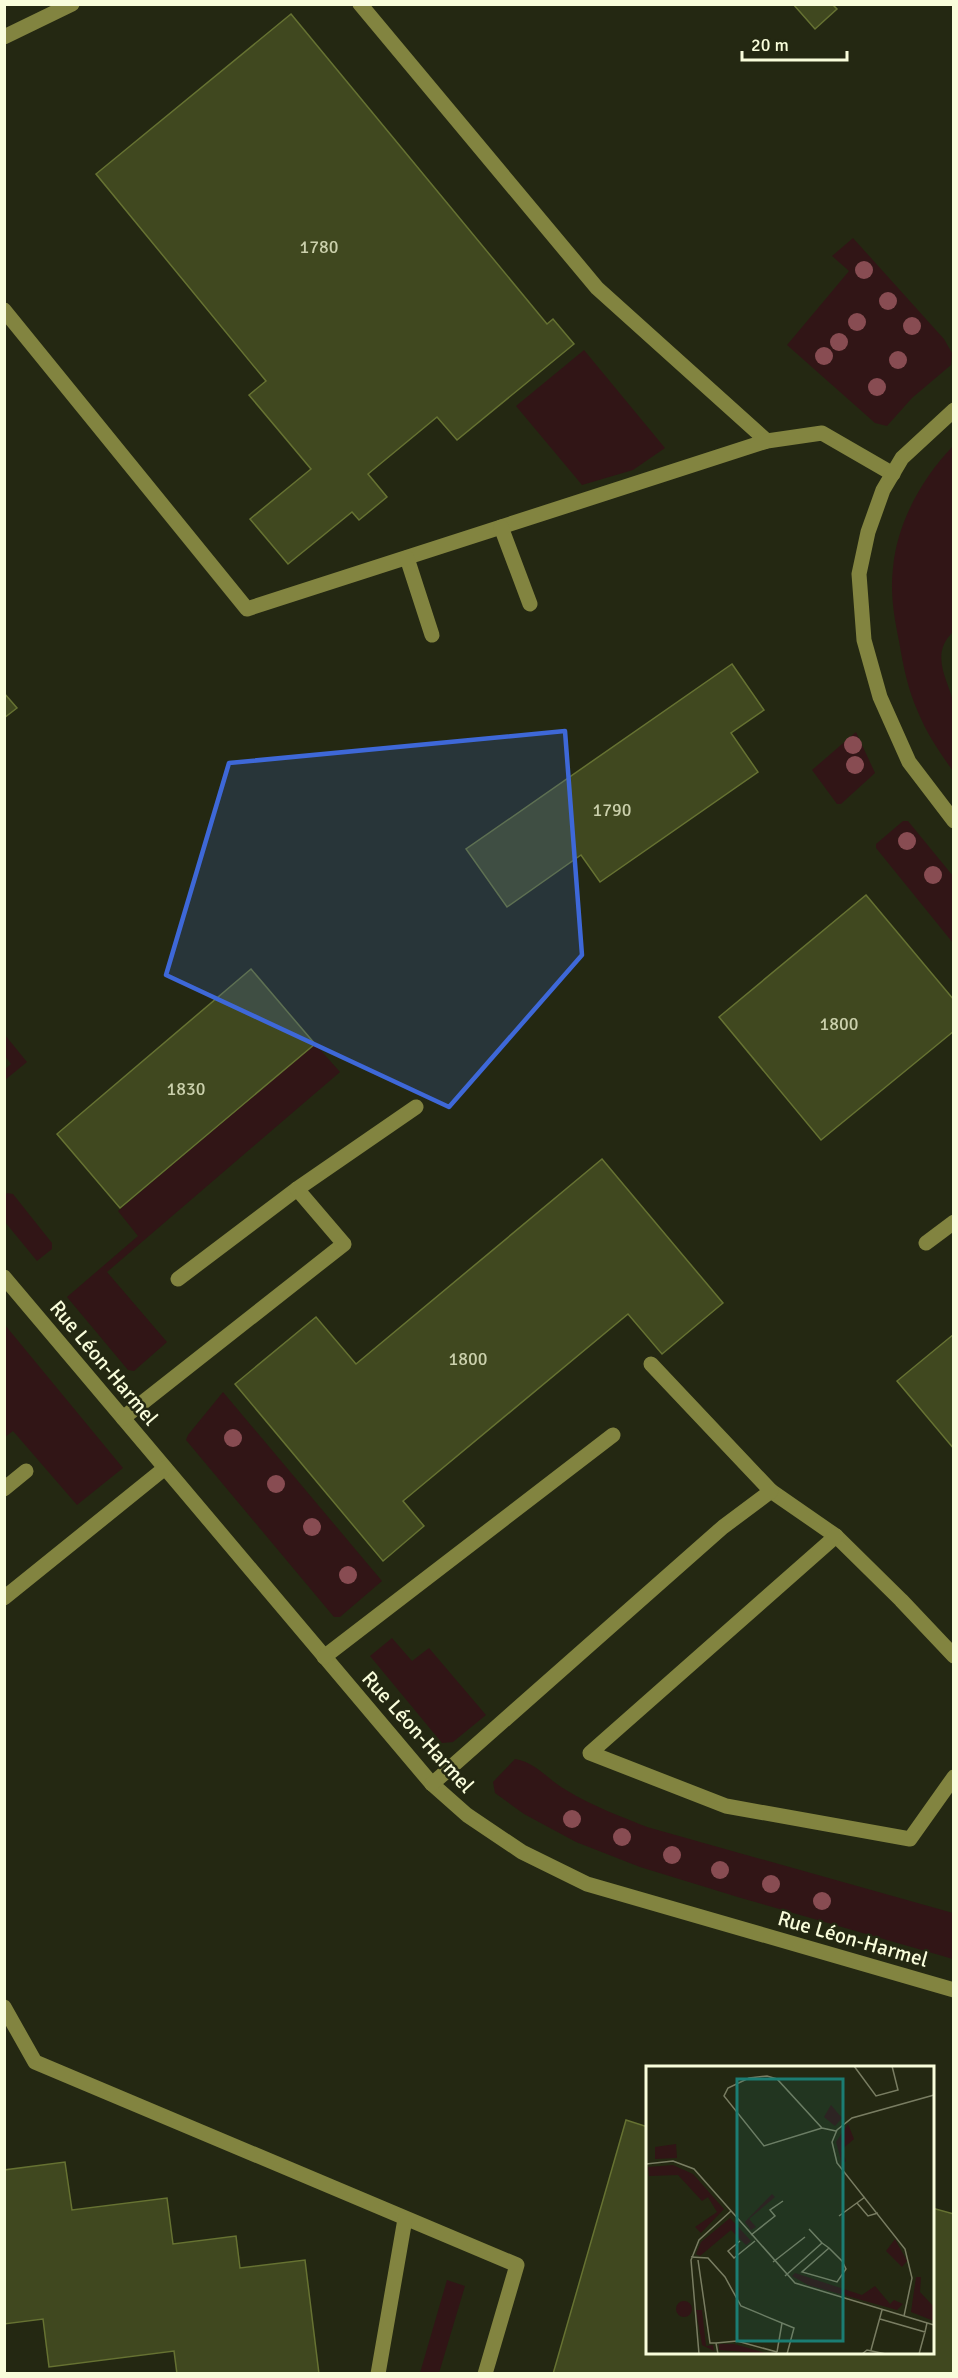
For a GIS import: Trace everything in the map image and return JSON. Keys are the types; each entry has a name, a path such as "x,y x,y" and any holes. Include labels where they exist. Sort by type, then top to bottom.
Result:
{"street":[{"path":"4,37 72,4"},
{"path":"360,4 597,288 768,441"},
{"path":"4,310 247,609 768,441 822,433 892,474"},
{"path":"954,410 902,458 892,474 883,490 868,532 859,574 864,640 880,697 909,762 954,821"},
{"path":"501,527 530,604"},
{"path":"407,558 432,635"},
{"path":"178,1279 297,1189 416,1107"},
{"path":"123,1418 344,1244 297,1189"},
{"path":"926,1243 954,1222"},
{"name":"Rue Léon-Harmel","path":"4,1277 432,1784 467,1815 522,1852 587,1884 954,1990"},
{"path":"651,1364 771,1491 836,1536 954,1656"},
{"path":"324,1658 613,1435"},
{"path":"4,1598 165,1468"},
{"path":"4,1489 26,1471"},
{"path":"432,1784 723,1527 771,1491"},
{"path":"836,1536 590,1753 726,1806 910,1839 954,1778"},
{"path":"4,2007 34,2062 518,2265 485,2373"},
{"path":"378,2373 405,2219"}],"highlighted area":[{"path":"565,731 582,955 449,1107 166,975 229,763"}],"shaded area":[{"path":"853,238 944,339 952,353 951,365 912,398 887,426 875,423 787,345 849,271 832,256"},
{"path":"584,350 665,448 633,470 582,485 516,406"},
{"path":"953,446 953,632 942,650 941,660 955,714 953,771 930,736 911,695 896,623 892,586 895,551 906,518 921,487"},
{"path":"856,732 875,773 841,804 837,804 812,770"},
{"path":"903,821 908,821 953,876 953,943 876,848 876,844"},
{"path":"5,1035 27,1062 5,1080 5,1069 11,1064 5,1056"},
{"path":"315,1044 340,1072 107,1272 167,1342 134,1371 128,1370 67,1297 138,1236 118,1211"},
{"path":"7,1193 13,1194 52,1243 52,1249 37,1261 5,1222"},
{"path":"5,1325 123,1468 77,1505 13,1431 5,1437"},
{"path":"223,1392 382,1581 340,1617 334,1617 186,1440"},
{"path":"392,1638 412,1661 429,1648 486,1715 453,1742 442,1743 370,1656"},
{"path":"515,1759 529,1764 586,1801 647,1827 953,1913 953,1959 640,1867 576,1842 524,1814 495,1793 493,1782"},
{"path":"447,2280 465,2286 439,2373 420,2373"}],"building":[{"path":"793,4 832,4 837,9 815,29"},
{"path":"291,14 547,324 553,319 574,344 457,440 437,417 368,474 387,497 359,520 352,512 288,564 250,519 311,469 249,395 266,381 96,174"},
{"path":"732,664 764,710 731,733 758,772 600,882 581,855 507,907 466,849"},
{"path":"4,693 17,708 4,718"},
{"path":"866,895 954,1000 954,1031 821,1140 719,1017"},
{"path":"251,969 315,1044 120,1208 57,1134"},
{"path":"602,1159 723,1303 662,1354 628,1314 403,1501 424,1526 383,1561 235,1384 316,1317 356,1364"},
{"path":"954,1334 954,1449 897,1381"},
{"path":"626,2120 646,2126 646,2354 934,2354 934,2209 954,2214 954,2374 553,2374"},
{"path":"65,2162 72,2210 167,2198 173,2244 236,2236 240,2268 305,2260 319,2374 177,2374 174,2351 49,2367 43,2319 4,2324 4,2170"}]}
